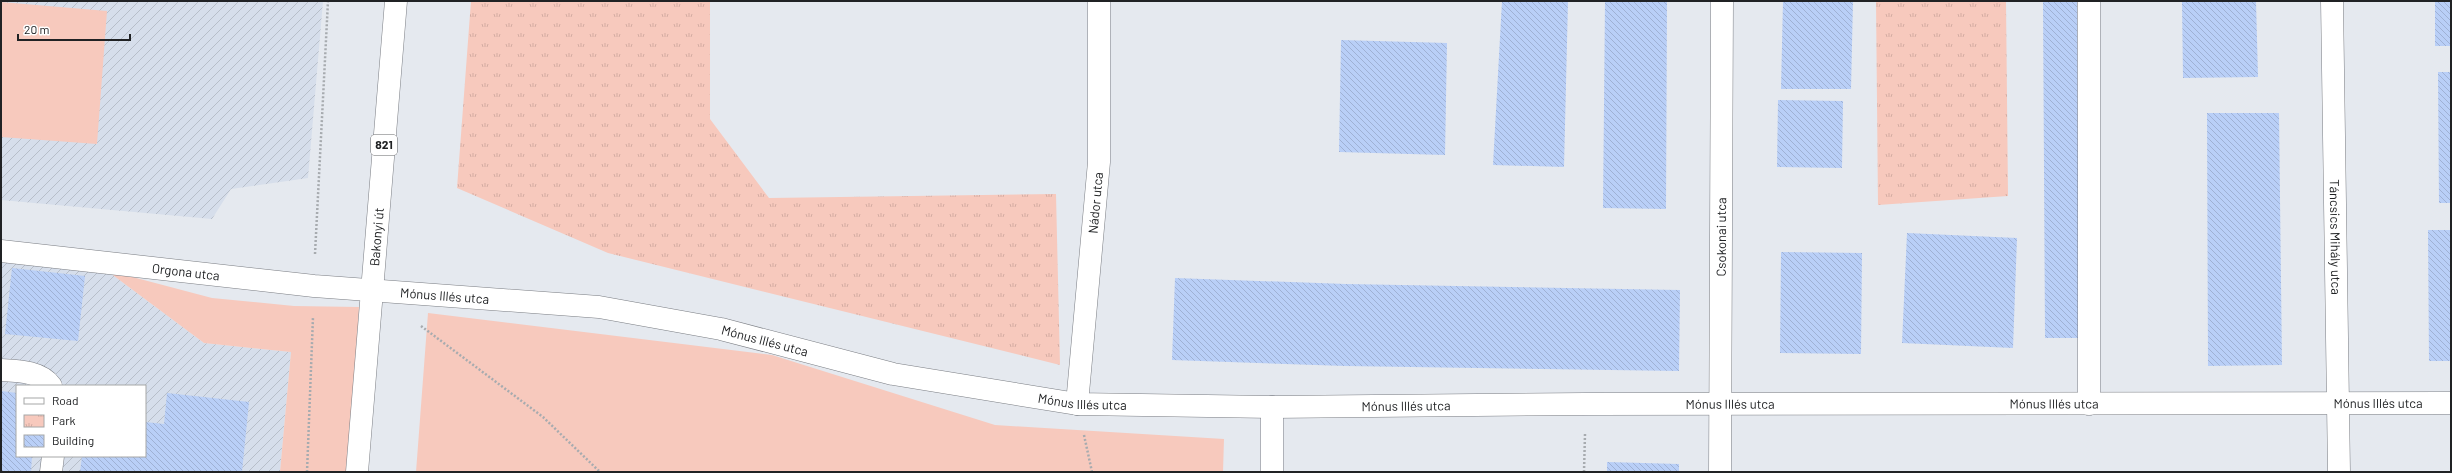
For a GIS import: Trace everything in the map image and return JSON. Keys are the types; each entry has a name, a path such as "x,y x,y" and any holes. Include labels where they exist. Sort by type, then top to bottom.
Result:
{"street":[{"name":"Bakonyi út","path":"357,472 396,1"},
{"name":"Nádor utca","path":"1077,404 1099,162 1099,1"},
{"name":"Csokonai utca","path":"1720,472 1722,1"},
{"path":"2089,1 2089,404"},
{"name":"Táncsics Mihály utca","path":"2332,1 2338,472"},
{"name":"Orgona utca","path":"1,251 314,286 371,290"},
{"name":"Mónus Illés utca","path":"371,290 599,307 721,329 893,374 1077,404 1272,407 1585,404 2451,403"},
{"path":"1,370 29,372 47,380 51,385"},
{"path":"1272,407 1272,472"},
{"path":"51,472 53,457"}],"path":[{"path":"307,472 314,286 328,1"},
{"path":"416,322 543,417 600,472"},
{"path":"1077,404 1092,472"},
{"path":"1584,472 1585,404"}],"shaded area":[{"path":"1,1 323,1 308,178 231,189 212,219 1,200"},
{"path":"1,261 106,270 204,343 291,352 280,472 1,472"}],"green space":[{"path":"471,1 710,1 710,119 769,198 1056,194 1060,365 608,253 457,188"},
{"path":"1876,1 2006,1 2008,196 1878,205"},
{"path":"1,2 107,11 97,144 1,137"},
{"path":"106,270 212,298 294,306 359,307 350,472 280,472 291,352 204,343"},
{"path":"428,313 772,355 995,425 1224,439 1223,472 416,472"}],"building":[{"path":"1502,1 1568,1 1564,167 1493,165"},
{"path":"1605,1 1667,1 1666,209 1603,208"},
{"path":"1783,1 1853,1 1851,89 1781,89"},
{"path":"2043,1 2077,1 2079,338 2045,338"},
{"path":"2182,1 2256,1 2258,77 2183,78"},
{"path":"2435,1 2451,1 2451,46 2435,46"},
{"path":"1341,40 1447,43 1445,155 1339,152"},
{"path":"2438,72 2451,72 2451,203 2439,203"},
{"path":"1778,100 1843,101 1842,168 1777,167"},
{"path":"2207,113 2279,113 2282,365 2208,366"},
{"path":"2428,230 2451,230 2451,361 2429,361"},
{"path":"1907,233 2017,238 2013,348 1902,343"},
{"path":"1781,252 1862,253 1861,354 1780,353"},
{"path":"12,268 85,276 78,341 5,334"},
{"path":"1175,278 1346,284 1680,290 1679,371 1345,366 1172,360"},
{"path":"1,391 16,393 16,457 32,457 31,472 1,472"},
{"path":"167,393 249,402 242,472 80,472 82,457 146,457 146,422 164,424"},
{"path":"1607,462 1679,464 1679,472 1607,472"}]}
